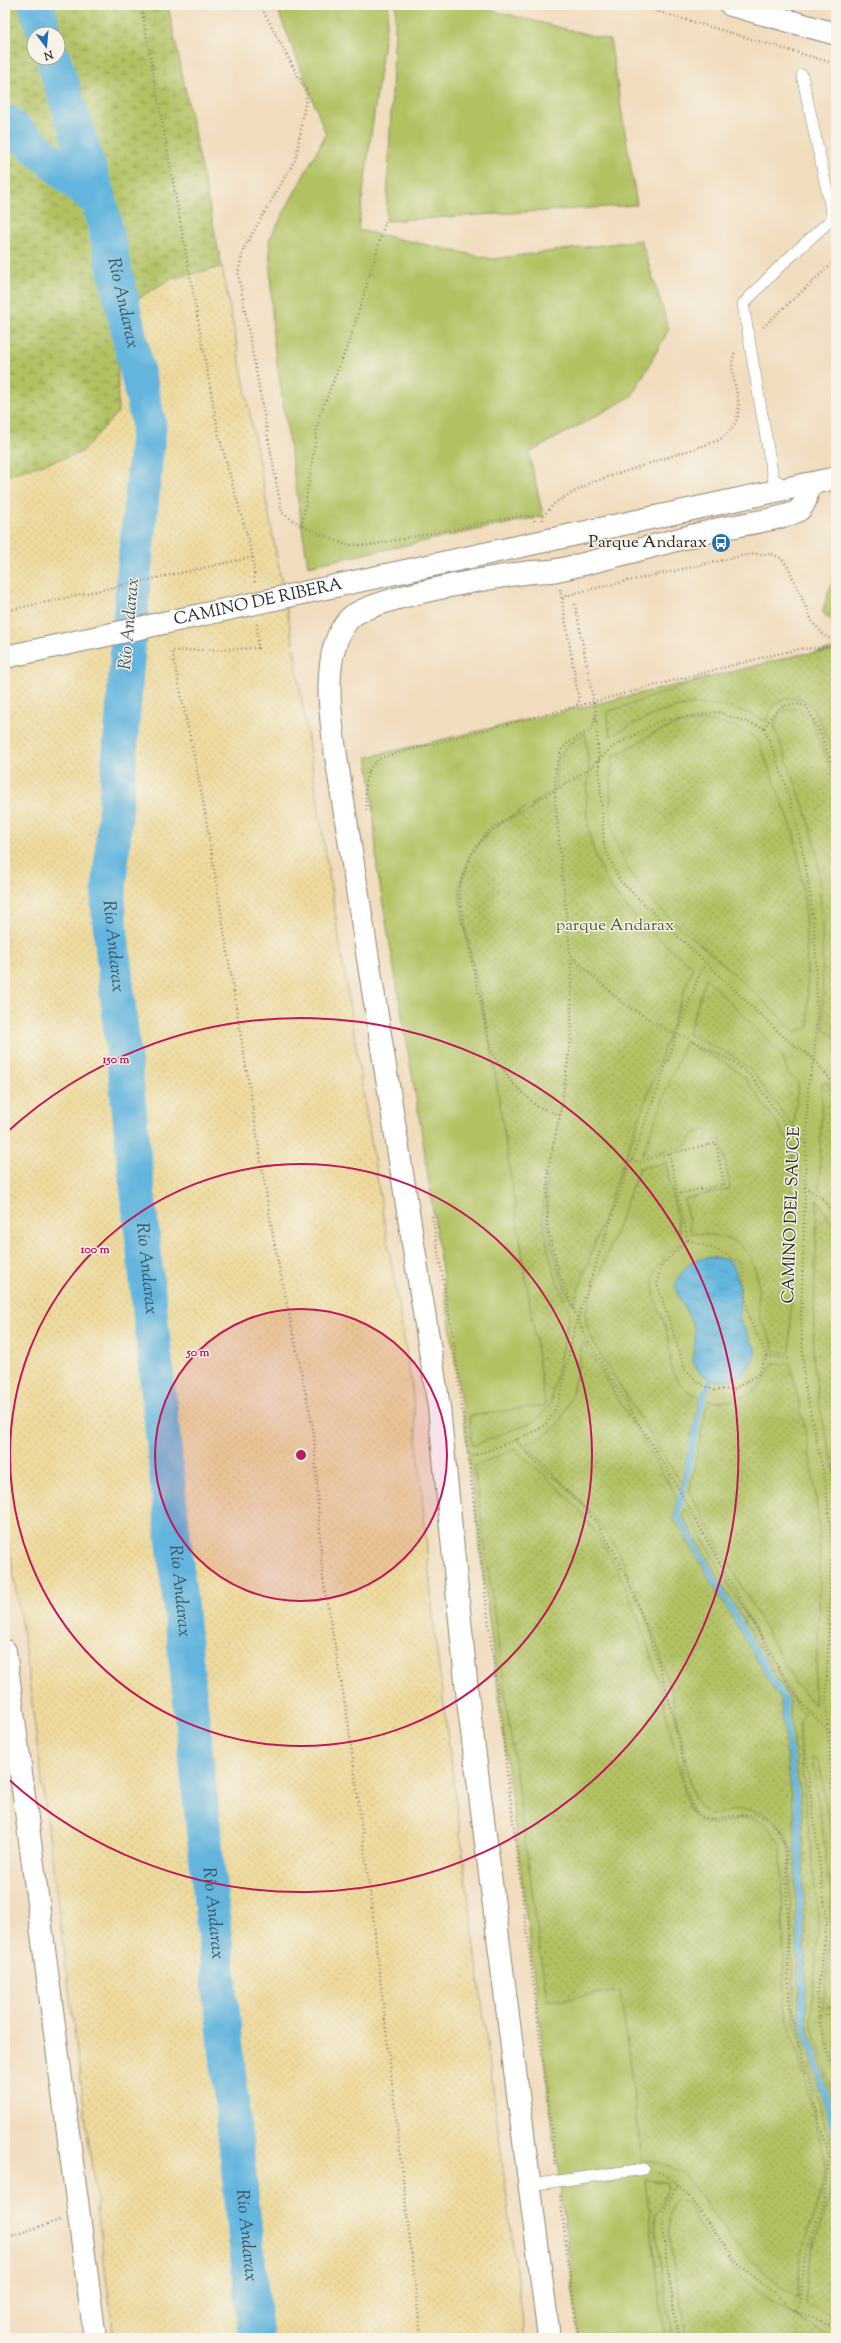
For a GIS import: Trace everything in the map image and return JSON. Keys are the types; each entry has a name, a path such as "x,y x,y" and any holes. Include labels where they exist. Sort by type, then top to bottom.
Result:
{"street":[{"path":"731,5 836,34"},
{"name":"CAMINO DE RIBERA","path":"5,657 512,548 542,535 836,478"},
{"path":"549,2338 468,1701 439,1407 337,763 332,724 332,655 339,633 349,619 360,611 375,604 453,586 532,572 555,571 688,536 781,516 797,511 806,502 798,486"},
{"path":"5,1651 95,2338"}],"lane":[{"path":"798,486 773,478 743,304 779,267 833,218 802,75"},
{"path":"530,2185 644,2169"}],"path":[{"path":"141,5 219,436 253,557 255,587"},
{"path":"260,5 307,93 296,158 244,248 238,273 282,513 302,526 346,545 371,546 525,515 534,519 542,535"},
{"path":"636,5 836,64"},
{"path":"302,526 319,417 352,334 386,220"},
{"path":"759,331 836,260"},
{"path":"542,535 543,516 556,502 568,493 590,483 717,441 726,436 738,415 740,402 732,365 733,356 740,347"},
{"path":"575,707 579,702 562,600 565,596 589,590 751,554 772,554 784,560 813,623 825,636 836,644"},
{"path":"5,611 253,557"},
{"path":"575,604 596,714 604,846 620,881 706,965 787,1040 814,1058 836,1087"},
{"path":"256,618 258,648 172,651 203,800 274,1242 314,1433 322,1572 348,1721 371,1901 421,2338"},
{"path":"367,813 365,786 367,771 374,762 383,758 792,650 836,647"},
{"path":"560,1115 536,1106 511,1081 492,1053 482,1001 463,919 459,888 470,856 488,831 599,761 612,747 662,720 718,712 764,728 777,708 792,703 806,706 820,732 836,774"},
{"path":"596,714 592,729 569,742 562,750 555,770 555,790 570,955 571,1039 560,1115 548,1169 547,1225 560,1276 584,1334 676,1484 790,1688 808,1710 836,1738"},
{"name":"CAMINO DEL SAUCE","path":"764,728 798,826 811,899 817,966 814,1058 808,1086 801,1318 804,1382 825,1480 832,1540 826,1701 832,1788 836,1803"},
{"path":"570,955 624,1004 655,1024 732,1062 751,1076 794,1136 806,1144"},
{"path":"473,1456 543,1426 558,1404 570,1342 578,1318 677,1034 700,973 706,965"},
{"path":"632,1160 640,1162 669,1153 716,1143 724,1184 678,1194"},
{"path":"669,1153 688,1240"},
{"path":"805,1186 827,1202 836,1222"},
{"path":"431,1213 454,1342 578,2338"},
{"path":"688,1240 718,1250 742,1264 748,1316 767,1356"},
{"path":"688,1240 661,1265 657,1283 685,1368 702,1385 714,1390 734,1388 758,1375 767,1356"},
{"path":"767,1356 790,1359"},
{"path":"515,1439 526,1453 592,1519 611,1547 651,1640 680,1747 689,1796 697,1812 708,1819 751,1814 761,1816 774,1825 782,1838 786,1850 789,2008 829,2158 824,2199 805,2257 801,2301 796,2310"},
{"path":"805,1750 827,1923 817,1998 818,2017 836,2080"},
{"path":"818,2017 836,2012"},
{"path":"644,2169 651,2169 668,2176 678,2184 688,2195 737,2263 796,2310 836,2328"},
{"path":"678,2184 663,2211 663,2234 678,2338"},
{"path":"5,2238 78,2215"}],"green space":[{"path":"5,5 168,5 222,267 170,279 118,311 118,412 81,453 5,476"},
{"path":"276,5 389,5 358,230 492,259 641,240 669,329 632,396 529,453 543,516 308,566 273,338 269,240 326,134"},
{"path":"396,5 470,5 610,40 637,205 386,221"},
{"path":"836,570 836,624 822,612"},
{"name":"parque Andarax","path":"836,648 836,2338 579,2338 466,1436 420,1122 377,869 372,786 367,757"},
{"path":"836,651 836,760 815,712 806,701 799,698 781,700 775,704 767,721 723,706 704,704 686,706 651,716 610,736 607,712 707,678 801,654"},
{"path":"792,708 801,710 810,717 836,781 836,1038 824,1029 823,1025 822,927 817,851 808,818 774,726 780,714"},
{"path":"703,721 740,729 753,736 759,742 793,830 805,905 809,1027 795,1032 738,977 682,929 652,900 639,885 628,868 615,839 610,804 613,757 654,733 678,724"},
{"path":"585,733 589,760 586,812 592,844 600,867 610,886 623,904 638,920 693,967 573,1305 560,1276 547,1225 547,1176 542,1213 547,1244 555,1275 570,1312 550,1404 539,1418 530,1423 472,1446 469,1416 545,1405 492,1053 463,919 459,888 470,856 488,831 555,790 556,770 563,750"},
{"path":"706,978 782,1055 788,1073 798,1082 794,1128 750,1069 731,1055 688,1034"},
{"path":"685,1042 731,1066 745,1078 793,1146 790,1353 775,1352 759,1313 756,1271 745,1251 738,1244 728,1239 705,1234 691,1233 684,1199 730,1189 721,1139 705,1142 709,1129 694,1133 687,1146 642,1155"},
{"path":"827,1082 836,1099 836,1211 819,1189 822,1084"},
{"path":"666,1163 682,1242 670,1251 655,1272 653,1280 655,1297 668,1337 670,1360 675,1377 678,1382 688,1391 700,1397 681,1483 596,1348 586,1324 586,1311 639,1168"},
{"path":"817,1199 836,1230 836,1477 819,1404 813,1355"},
{"path":"583,1341 677,1497 673,1517 780,1700 794,1818 799,2020 836,2145 836,2317 805,2304 809,2261 831,2189 835,2159 794,2020 789,1847 784,1833 777,1823 769,1816 749,1810 724,1812 711,1815 699,1807 692,1791 672,1695 656,1641 634,1585 614,1544 593,1515 525,1444 548,1433 563,1415 572,1391"},
{"path":"773,1363 790,1364 804,1426 815,1490 819,1532 820,1575 814,1705 795,1683 689,1491 708,1400 721,1402 729,1401 750,1394 761,1385"},
{"path":"515,1449 572,1502 588,1522 609,1554 626,1587 652,1658 688,1805 694,1815 698,1820 709,1824 719,1824 751,1818 761,1821 771,1830 781,1848 785,2007 826,2162 824,2185 801,2254 797,2299 775,2282 745,2255 683,2174 664,2164 642,2160 620,1991 547,2001 474,1466"},
{"path":"686,1509 798,1707 805,1713 800,1722 799,1737 819,1924 811,2018 836,2104 836,2117 807,2018 802,1812 788,1697 683,1517"},
{"path":"812,1757 818,1760 836,1858 836,2005 822,2009 830,1944 831,1894"},
{"path":"645,2180 666,2182 668,2188 654,2217 672,2338 665,2338"},
{"path":"675,2200 687,2203 700,2227 715,2248 749,2283 789,2312 835,2338 686,2338 669,2232 670,2218"}],"sand":[{"path":"222,267 292,637 364,1099 412,1387 435,1637 525,2338 114,2338 24,1642 5,1518 5,476 81,453 118,412 118,311 170,279"}],"water":[{"path":"710,1257 728,1260 735,1269 740,1290 739,1319 756,1350 751,1364 745,1372 737,1377 722,1381 716,1381 706,1377 695,1365 693,1359 695,1333 693,1325 675,1286 684,1269 692,1262"}],"waterway":[{"name":"Río Andarax","path":"36,5 43,26"},
{"name":"Río Andarax","path":"56,66 100,203 149,425 133,583 108,905 256,2338"},
{"name":"Río Andarax","path":"5,121 100,203"},
{"path":"711,1380 704,1394 677,1515 783,1698 798,1814 803,2018 836,2135"}],"place":[{"name":"Parque Andarax","path":"721,543"}]}
